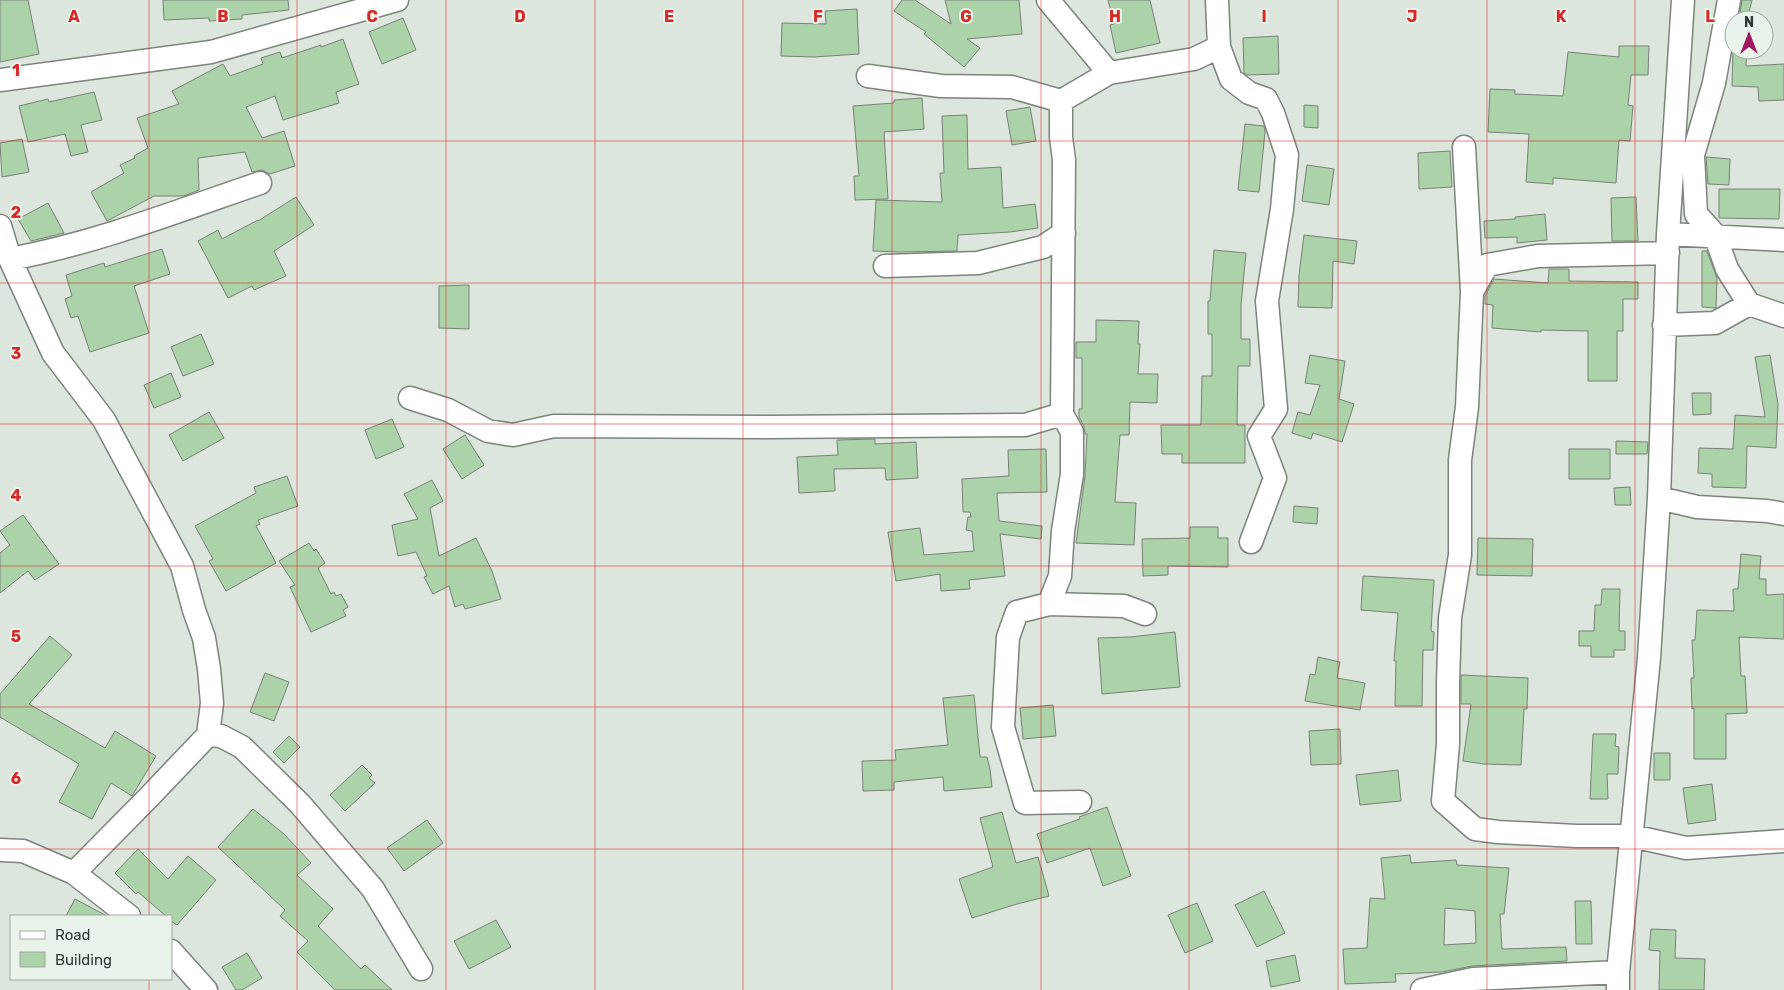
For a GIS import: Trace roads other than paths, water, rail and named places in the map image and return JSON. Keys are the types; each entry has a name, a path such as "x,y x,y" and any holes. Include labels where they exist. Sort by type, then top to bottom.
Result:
{"street":[{"path":"0,80 211,52 397,0"},
{"path":"1048,0 1109,73"},
{"path":"1217,0 1219,46 1231,79 1249,93 1266,99 1273,113 1287,155 1282,209 1267,301 1276,409 1258,436 1275,478 1251,542"},
{"path":"1422,990 1473,979 1618,981 1649,658 1659,498 1668,243 1683,149 1682,0"},
{"path":"1729,0 1714,83 1683,149 1696,214 1715,236 1726,269 1749,304 1784,316"},
{"path":"868,76 942,86 1012,87 1061,101 1109,73 1194,59 1219,46"},
{"path":"1049,604 1060,576 1063,531 1072,474 1072,432 1062,414 1064,160 1061,136 1061,101"},
{"path":"1464,147 1472,292 1467,407 1460,460 1460,555 1450,618 1448,744 1443,801 1475,829 1498,832 1632,836 1686,848 1784,841"},
{"path":"10,259 60,249 123,230 260,183"},
{"path":"0,226 10,259 53,353 104,420 182,566 204,638 212,703 208,735 74,873"},
{"path":"885,266 978,263 1043,247 1064,233"},
{"path":"1472,292 1488,265 1538,256 1668,243 1715,236 1784,240"},
{"path":"1043,247 1063,259"},
{"path":"1664,325 1715,323 1749,304"},
{"path":"410,398 448,410 488,431 513,436 554,426 770,428 1024,425 1062,414"},
{"path":"1659,498 1697,507 1767,511 1784,514"},
{"path":"1080,802 1025,803 1004,727 1008,637 1011,628 1017,612 1049,604 1124,606 1145,614"},
{"path":"208,735 221,736 242,747 300,804 373,889 421,970"},
{"path":"0,850 23,851 74,873 128,915"},
{"path":"172,952 206,990"}]}
